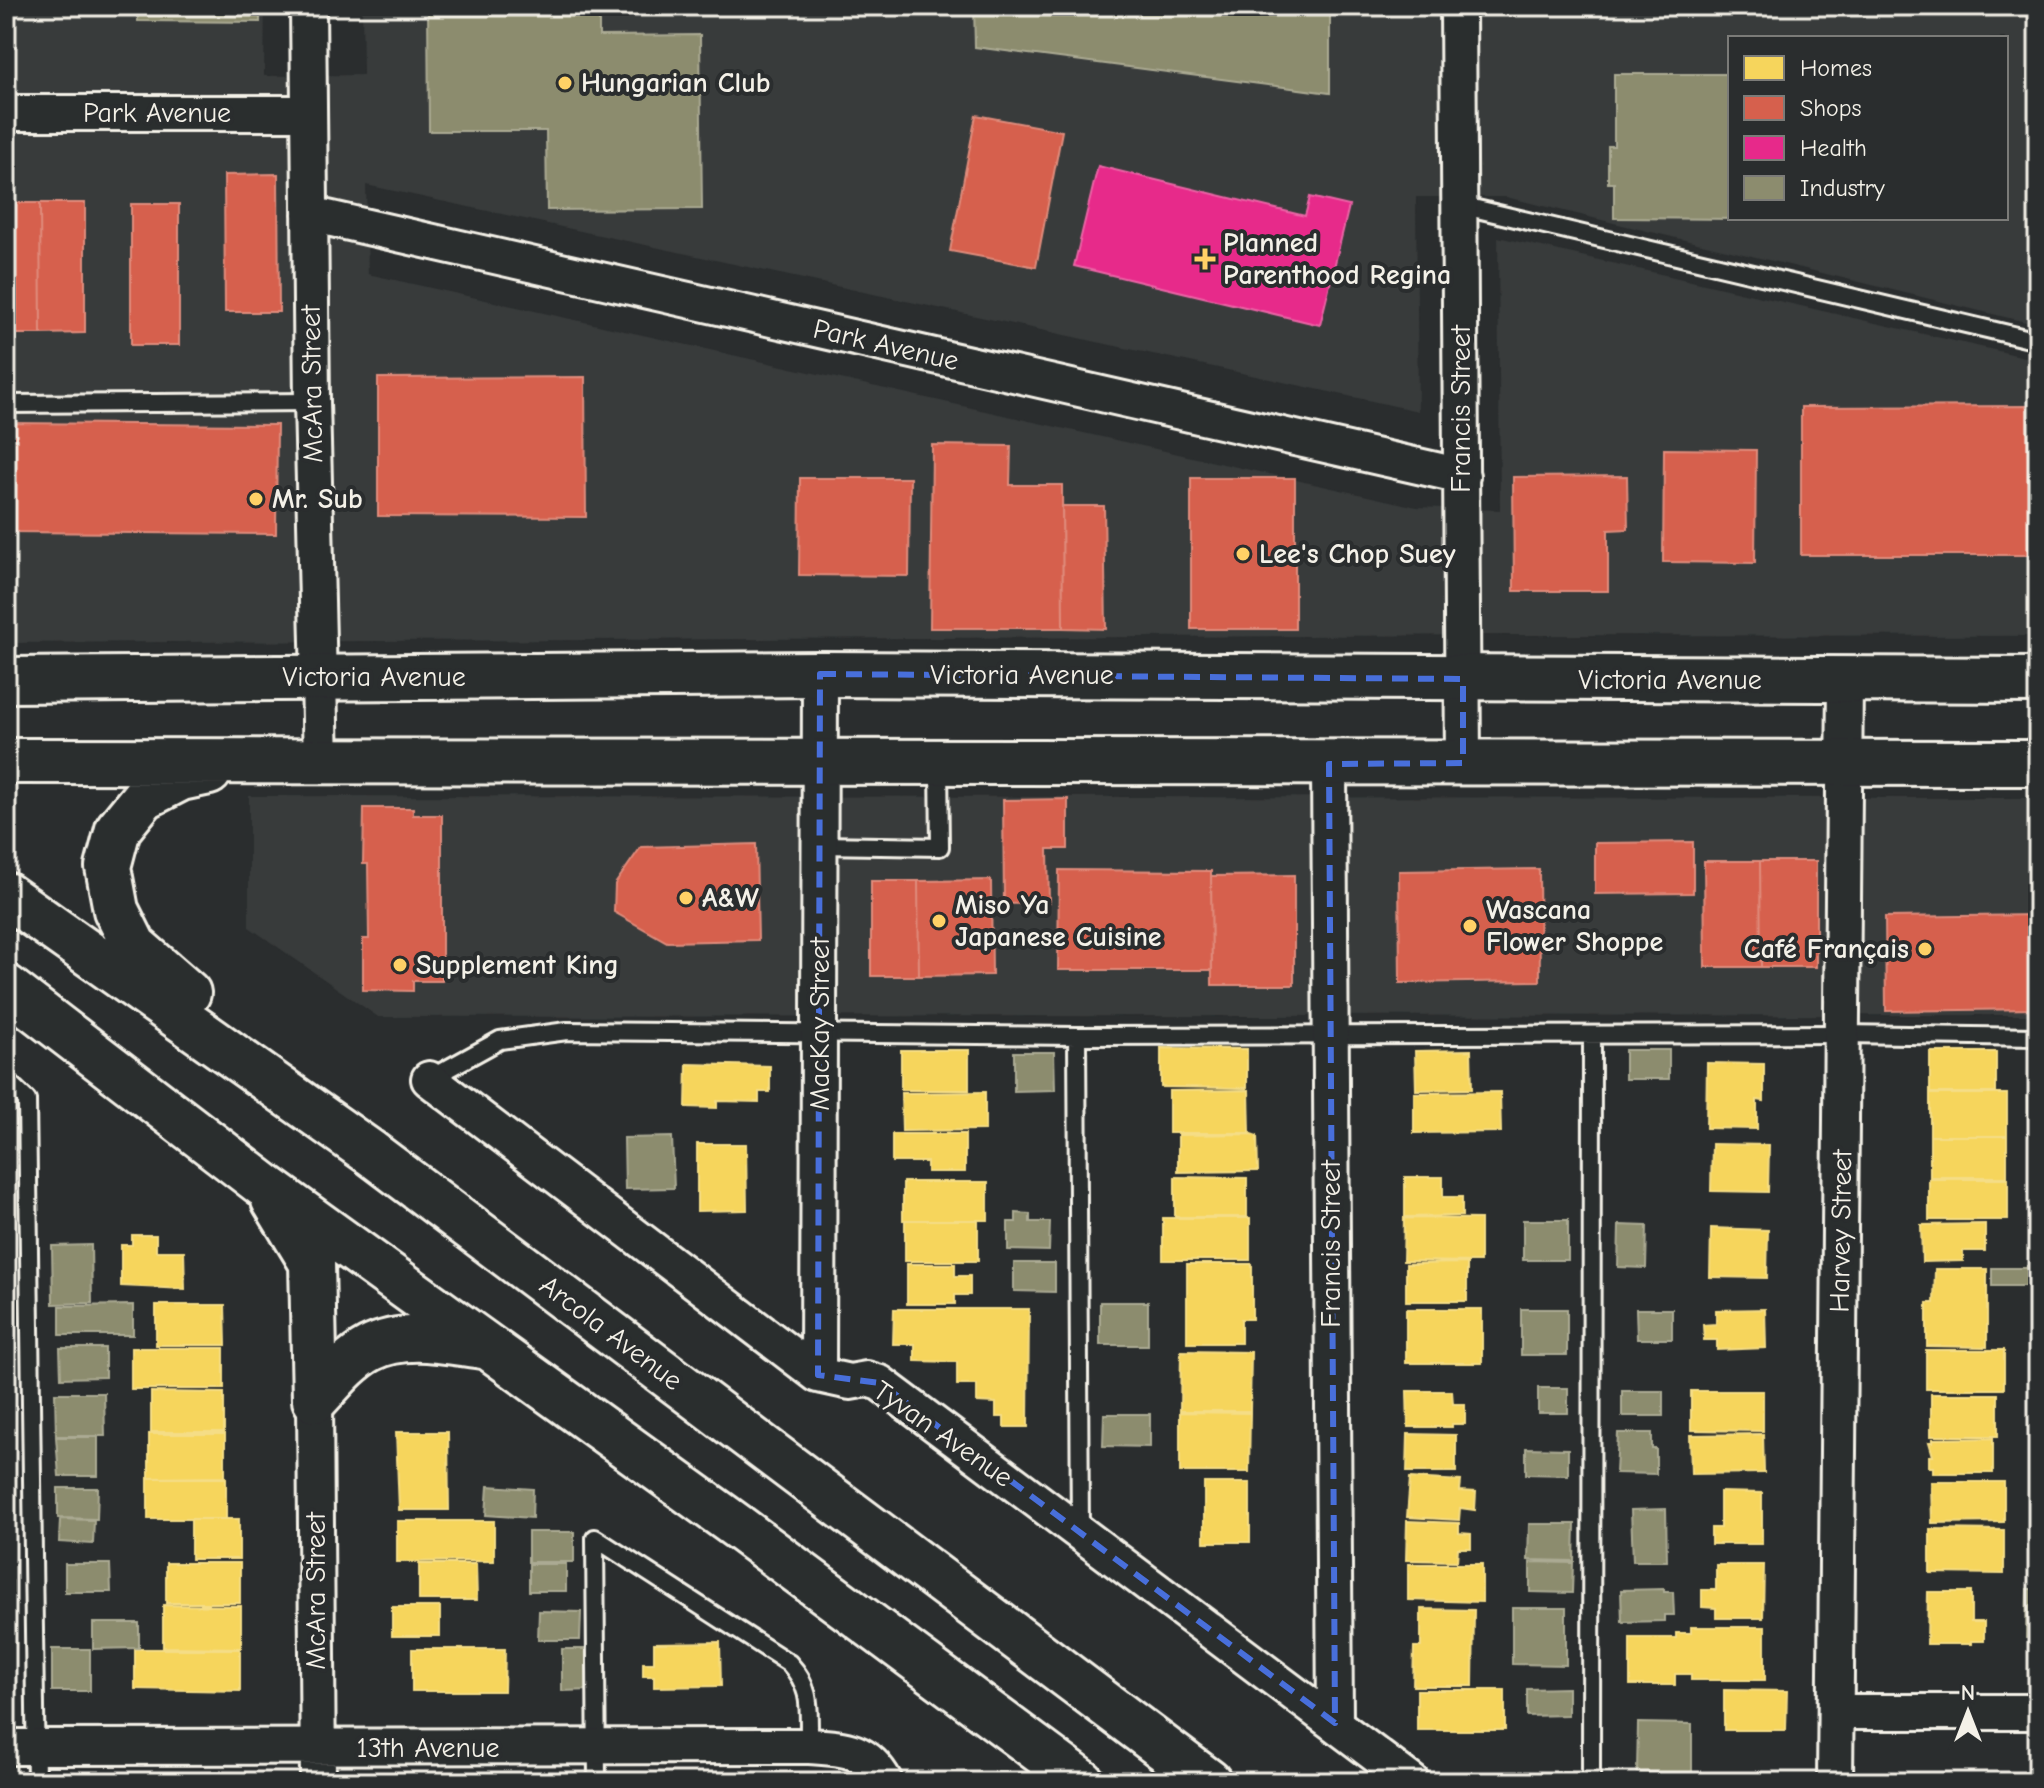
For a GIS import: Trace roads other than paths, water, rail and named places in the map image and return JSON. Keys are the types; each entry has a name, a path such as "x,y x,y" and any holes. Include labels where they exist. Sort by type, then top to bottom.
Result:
{"main road":[{"name":"Victoria Avenue","path":"6,680 820,674 2038,680"},
{"path":"6,761 2038,763"},
{"path":"263,761 181,778 144,797 118,829 114,842 108,867 116,910 134,946 371,1153"},
{"name":"Arcola Avenue","path":"6,895 371,1153 1209,1782"},
{"path":"6,987 264,1185 738,1527 1082,1782"},
{"path":"264,1185 312,1263 315,1400"},
{"path":"315,1400 370,1348 399,1340 432,1338 489,1347"}],"street":[{"name":"McAra Street","path":"308,6 312,402 321,761"},
{"name":"Francis Street","path":"1458,6 1463,763"},
{"name":"Park Avenue","path":"6,113 308,113"},
{"name":"Park Avenue","path":"310,214 1462,476"},
{"name":"MacKay Street","path":"818,1375 820,674"},
{"name":"Harvey Street","path":"1835,1782 1845,680"},
{"name":"Francis Street","path":"1329,764 1335,1723"},
{"name":"Tyvan Avenue","path":"429,1079 818,1375 850,1382 867,1379 880,1383 1412,1782"},
{"name":"McAra Street","path":"315,1400 318,1782"},
{"path":"1836,1712 2038,1712"},
{"name":"13th Avenue","path":"21,1747 809,1746 850,1748 878,1769 885,1782"}],"lane":[{"path":"1460,205 2038,341"},
{"path":"6,404 312,402"},
{"path":"821,845 940,847 939,761"},
{"path":"429,1079 500,1040 567,1031 820,1035 1330,1037 1843,1034 2038,1037"},
{"path":"1077,1036 1080,1534"},
{"path":"1591,1782 1592,1036"},
{"path":"6,1080 27,1100 21,1747 36,1782"},
{"path":"597,1782 595,1538 789,1663 802,1677 807,1694 809,1746"}],"place":[{"name":"Hungarian Club","path":"565,83"},
{"name":"Planned Parenthood Regina","path":"1205,259"},
{"name":"Mr. Sub","path":"256,499"},
{"name":"Lee's Chop Suey","path":"1243,554"},
{"name":"A&W","path":"686,898"},
{"name":"Miso Ya Japanese Cuisine","path":"939,921"},
{"name":"Wascana Flower Shoppe","path":"1470,926"},
{"name":"Café Français","path":"1925,949"},
{"name":"Supplement King","path":"400,965"}]}
